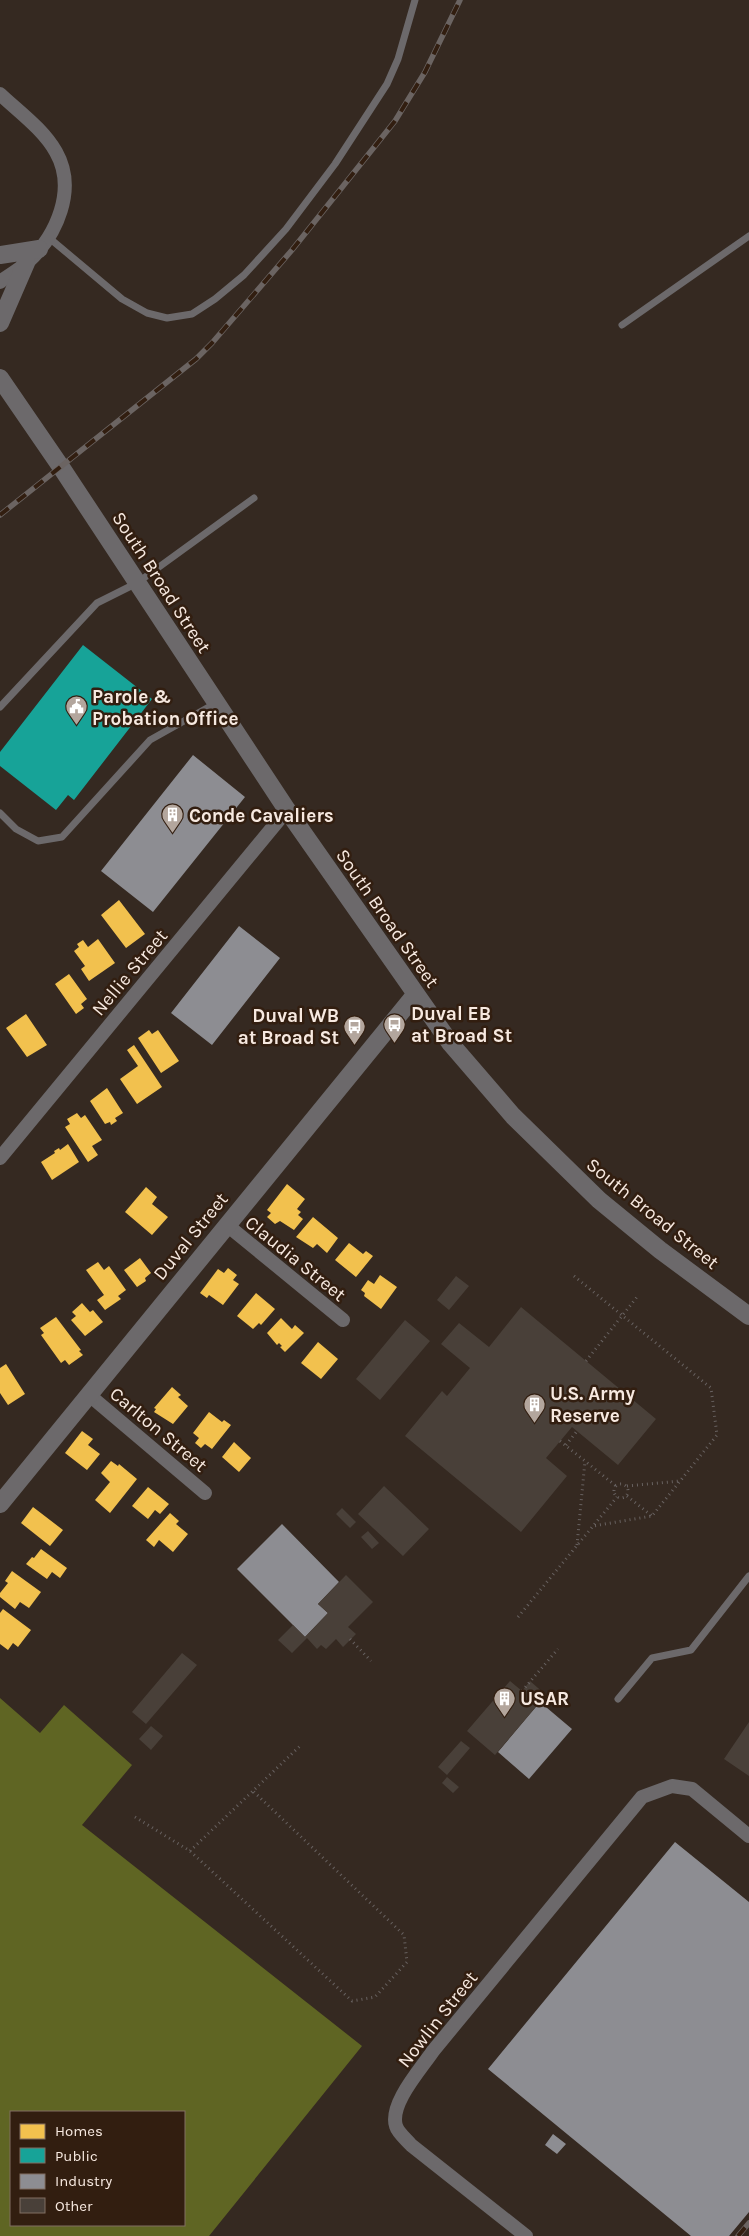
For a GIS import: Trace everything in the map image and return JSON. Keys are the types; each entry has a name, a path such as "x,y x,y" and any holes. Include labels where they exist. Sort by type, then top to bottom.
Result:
{"street":[{"path":"0,94 37,128 56,152 64,174 62,205 58,221 44,243 26,263 0,282"},
{"path":"0,255 44,243"},
{"path":"0,323 26,263"},
{"name":"South Broad Street","path":"0,378 61,467 287,810 451,1044 488,1089 552,1156 634,1229 749,1316"},
{"name":"Nellie Street","path":"0,1158 287,810"},
{"name":"Duval Street","path":"0,1504 415,995"},
{"name":"Claudia Street","path":"226,1225 343,1320"},
{"name":"Carlton Street","path":"88,1394 205,1493"},
{"name":"Nowlin Street","path":"526,2236 411,2145 396,2127 396,2112 404,2092 433,2051 642,1797 672,1786 692,1789 749,1836"}],"lane":[{"path":"44,243 122,299 147,313 167,318 192,314 215,299 244,275 286,229 335,164 387,84 398,59 415,0"},
{"path":"622,325 749,236"},
{"path":"0,706 97,603 136,583 254,498"},
{"path":"0,813 16,829 38,841 62,837 150,740 216,703"},
{"path":"618,1699 652,1658 690,1650 749,1576"}],"path":[{"path":"574,1276 711,1388 717,1435 652,1516 593,1526"},
{"path":"586,1361 637,1297"},
{"path":"566,1445 577,1431"},
{"path":"560,1441 616,1486"},
{"path":"577,1546 585,1461"},
{"path":"616,1486 680,1480"},
{"path":"616,1486 614,1493 617,1497"},
{"path":"627,1486 627,1496"},
{"path":"627,1496 652,1516"},
{"path":"617,1497 627,1496"},
{"path":"518,1617 617,1497"},
{"path":"350,1639 371,1661"},
{"path":"522,1691 558,1649"},
{"path":"190,1851 300,1746"},
{"path":"135,1817 190,1851 352,2001 375,1997 407,1962 404,1935 253,1791"}],"green space":[{"path":"0,1698 40,1733 64,1705 132,1765 82,1825 362,2046 209,2236 0,2236"}],"building: Homes":[{"path":"119,900 145,934 126,948 101,915"},
{"path":"98,939 115,963 89,981 81,969 85,966 74,951 79,947 77,944 83,940 88,947"},
{"path":"69,974 87,999 81,1004 84,1008 76,1014 55,984"},
{"path":"26,1014 47,1045 27,1057 6,1028"},
{"path":"149,1030 152,1034 158,1030 179,1061 161,1073 138,1038"},
{"path":"134,1045 162,1087 137,1104 120,1079 138,1066 127,1050"},
{"path":"107,1088 123,1113 115,1118 117,1121 111,1125 110,1122 105,1124 90,1101"},
{"path":"77,1113 81,1118 85,1115 102,1140 92,1146 98,1155 88,1162 65,1127 70,1124 67,1119"},
{"path":"68,1144 79,1162 52,1180 41,1162 55,1153 54,1151 59,1148 60,1150"},
{"path":"287,1184 305,1199 297,1209 301,1212 298,1215 303,1219 294,1230 280,1221 275,1224 267,1217 271,1213 267,1210"},
{"path":"146,1187 157,1197 152,1204 168,1217 152,1235 125,1212"},
{"path":"313,1217 338,1238 327,1253 317,1244 313,1248 296,1237"},
{"path":"349,1243 363,1254 366,1251 373,1256 356,1277 335,1260"},
{"path":"140,1258 151,1273 145,1278 146,1281 137,1287 124,1270"},
{"path":"98,1262 104,1270 109,1266 126,1290 118,1296 121,1299 105,1310 97,1300 104,1295 86,1270"},
{"path":"228,1268 237,1275 233,1280 239,1284 223,1305 209,1295 207,1298 200,1293 218,1269 224,1273"},
{"path":"380,1275 397,1287 381,1309 364,1296 365,1293 361,1290 368,1280 374,1284"},
{"path":"256,1293 275,1309 261,1325 259,1323 253,1329 237,1316"},
{"path":"82,1303 90,1312 93,1310 103,1322 85,1336 71,1320 76,1316 72,1312"},
{"path":"56,1317 83,1355 69,1365 65,1360 61,1363 41,1335 44,1333 40,1328"},
{"path":"281,1318 292,1329 295,1325 304,1333 285,1352 280,1347 282,1346 279,1343 277,1345 267,1333"},
{"path":"318,1342 338,1359 321,1379 301,1363"},
{"path":"6,1364 25,1394 8,1405 0,1393 0,1368"},
{"path":"172,1387 181,1395 178,1397 188,1406 173,1424 154,1412 156,1409 154,1408"},
{"path":"209,1412 222,1422 224,1420 231,1425 212,1449 205,1444 201,1448 195,1443 199,1438 193,1433"},
{"path":"82,1431 93,1439 88,1445 100,1454 87,1470 65,1453"},
{"path":"234,1442 251,1458 239,1472 222,1457"},
{"path":"111,1461 118,1466 119,1464 137,1479 110,1513 95,1500 110,1482 101,1473"},
{"path":"148,1487 169,1504 160,1514 155,1510 148,1519 132,1506"},
{"path":"33,1507 63,1530 50,1546 21,1523"},
{"path":"170,1513 179,1521 176,1524 188,1534 173,1552 159,1540 154,1547 146,1540"},
{"path":"41,1549 67,1568 60,1578 52,1572 47,1579 26,1564"},
{"path":"12,1571 41,1592 29,1608 20,1602 15,1609 0,1597 0,1593 8,1583 5,1581"},
{"path":"3,1609 31,1630 18,1647 13,1643 8,1650 0,1644 0,1613"}],"building: Public":[{"name":"Parole & Probation Office","path":"83,645 152,699 74,800 68,795 56,810 0,766 0,752"}],"building: Industry":[{"name":"Conde Cavaliers","path":"193,755 245,797 153,912 101,871"},
{"path":"239,926 280,958 212,1045 171,1013"},
{"path":"282,1524 339,1582 318,1604 328,1613 305,1637 237,1569"},
{"path":"540,1702 572,1729 529,1779 498,1752"},
{"path":"675,1842 749,1902 749,2212 729,2236 691,2236 488,2069"},
{"path":"553,2134 566,2144 557,2154 545,2145"}],"building: Other":[{"path":"456,1276 469,1286 449,1310 437,1300"},
{"name":"U.S. Army Reserve","path":"521,1307 656,1419 618,1465 572,1427 546,1458 567,1476 521,1532 405,1436 442,1391 447,1396 470,1368 441,1344 459,1323 489,1347"},
{"path":"405,1320 430,1341 380,1400 356,1379"},
{"path":"384,1486 429,1529 403,1556 358,1514"},
{"path":"342,1508 356,1522 350,1528 336,1514"},
{"path":"368,1531 379,1543 372,1549 361,1537"},
{"path":"346,1575 373,1602 348,1627 356,1634 343,1647 336,1639 326,1649 321,1645 317,1649 307,1638 292,1653 278,1640 293,1625 305,1637 328,1613 318,1604"},
{"path":"182,1653 197,1665 146,1724 132,1712"},
{"name":"USAR","path":"510,1681 522,1691 530,1681 546,1695 495,1755 467,1731"},
{"path":"749,1722 749,1776 724,1759"},
{"path":"151,1726 163,1736 151,1750 139,1739"},
{"path":"461,1741 470,1748 447,1775 438,1767"},
{"path":"447,1777 459,1787 453,1793 442,1783"}],"railway":[{"path":"0,515 196,359 212,343 292,250 395,121 425,72 460,0"},
{"path":"738,2236 749,2223"}],"place":[{"name":"Parole & Probation Office","path":"76,726"},
{"name":"Conde Cavaliers","path":"173,834"},
{"name":"Duval EB at Broad St","path":"395,1043"},
{"name":"Duval WB at Broad St","path":"355,1045"},
{"name":"U.S. Army Reserve","path":"534,1423"},
{"name":"USAR","path":"504,1717"}]}
